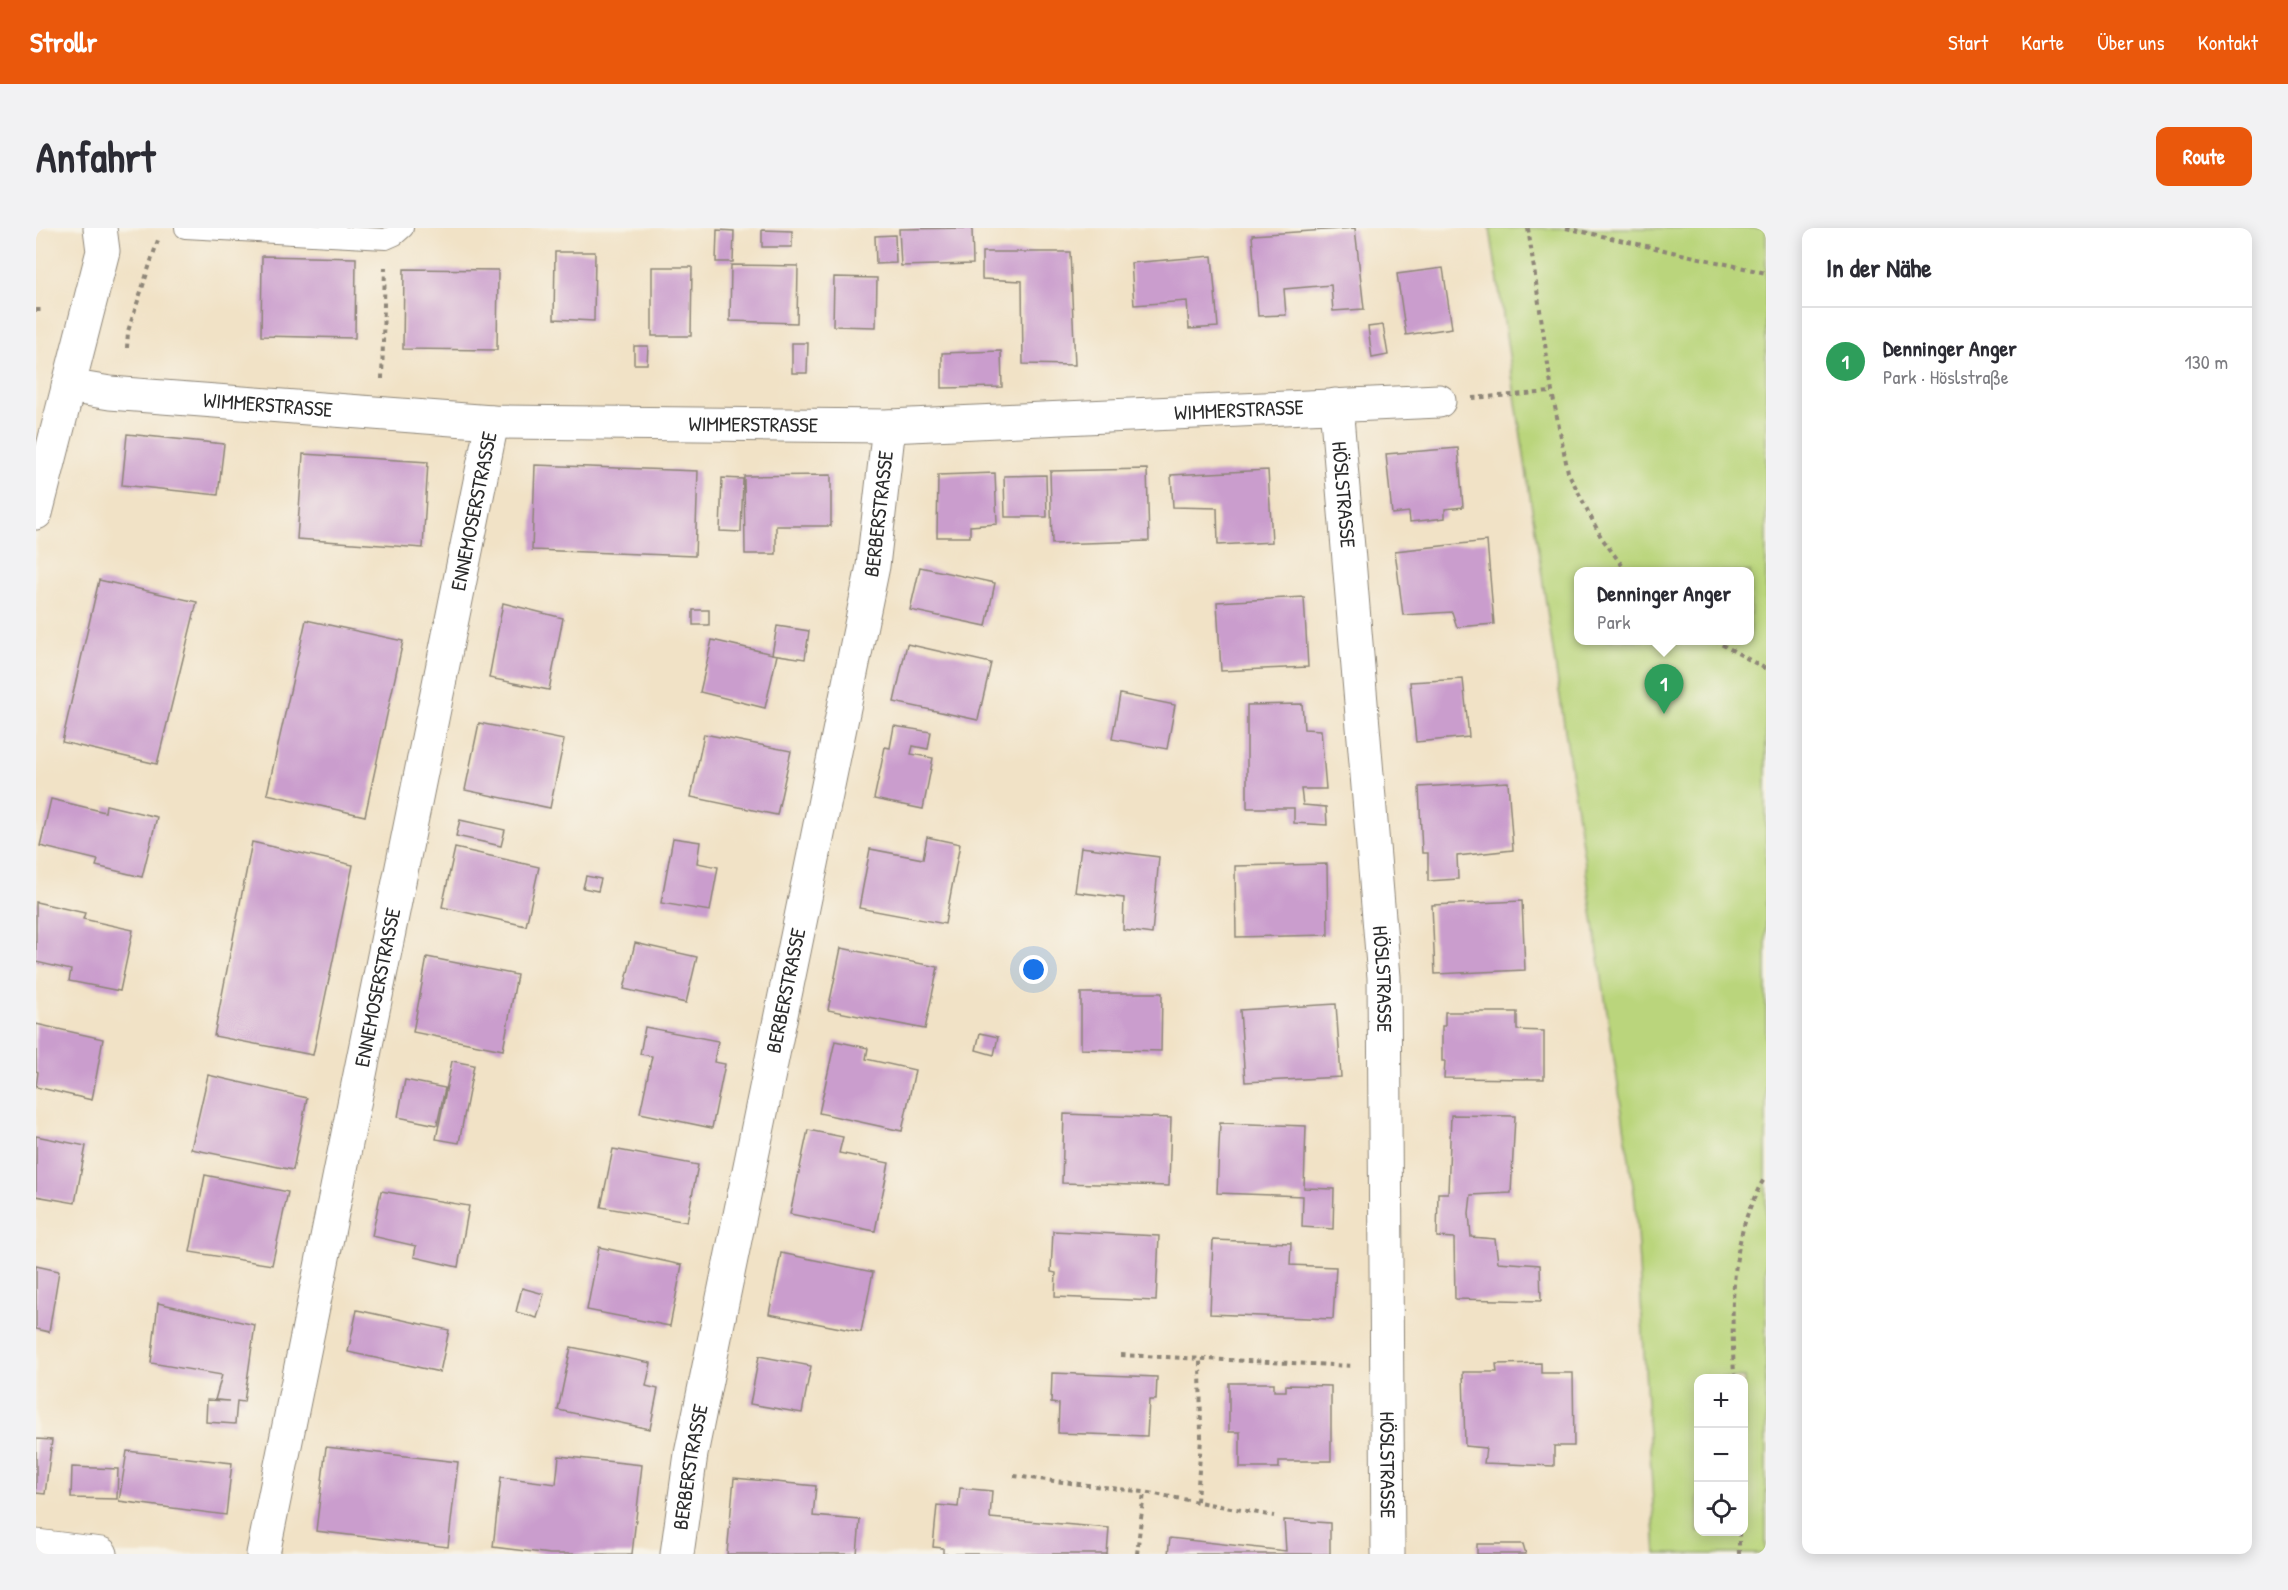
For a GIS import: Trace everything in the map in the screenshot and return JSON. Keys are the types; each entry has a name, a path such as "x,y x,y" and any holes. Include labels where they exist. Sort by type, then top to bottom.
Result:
{"street":[{"path":"36,513 108,236"},
{"name":"WIMMERSTRASSE","path":"68,386 110,393 492,422 889,426 1439,401"},
{"name":"HÖSLSTRASSE","path":"1336,405 1384,977 1388,1554"},
{"name":"ENNEMOSERSTRASSE","path":"263,1554 492,422"},
{"name":"BERBERSTRASSE","path":"677,1554 691,1454 873,566 889,426"},
{"path":"36,1546 101,1554"}],"lane":[{"path":"185,228 386,239 403,228"}],"path":[{"path":"127,348 128,331 163,228"},
{"path":"1528,228 1552,392 1568,472 1601,537 1623,567"},
{"path":"1566,228 1766,273"},
{"path":"381,413 386,239"},
{"path":"1439,401 1552,392"},
{"path":"1723,645 1766,669"},
{"path":"1734,1374 1732,1311 1742,1229 1760,1183 1766,1177"},
{"path":"1121,1355 1387,1367"},
{"path":"1197,1502 1201,1438 1200,1359"},
{"path":"1014,1476 1144,1492 1274,1516"},
{"path":"1137,1554 1144,1492"},
{"path":"1739,1536 1739,1554"}],"green space":[{"path":"1490,228 1766,228 1766,1554 1656,1554 1635,1199"}],"building":[{"path":"972,228 973,264 901,266 899,229"},
{"path":"1355,228 1364,309 1333,311 1331,285 1284,289 1286,315 1258,316 1252,235"},
{"path":"717,230 734,231 733,262 716,262"},
{"path":"762,230 792,231 792,247 762,247"},
{"path":"895,235 896,263 876,264 875,236"},
{"path":"555,252 595,252 594,321 554,319"},
{"path":"982,252 1070,252 1075,365 1023,364 1022,281 982,279"},
{"path":"262,256 356,258 355,338 261,336"},
{"path":"1212,256 1218,327 1189,329 1187,301 1134,305 1131,263"},
{"path":"731,265 798,266 797,323 730,321"},
{"path":"652,267 692,267 691,336 652,336"},
{"path":"1443,268 1452,328 1406,335 1397,274"},
{"path":"404,269 498,270 497,350 403,349"},
{"path":"834,277 877,278 876,327 833,326"},
{"path":"1383,325 1388,355 1372,358 1368,327"},
{"path":"792,343 808,343 807,373 792,373"},
{"path":"634,346 648,346 647,364 634,364"},
{"path":"1001,351 1002,387 942,388 942,353"},
{"path":"127,434 224,444 218,495 122,485"},
{"path":"1458,448 1463,507 1445,509 1445,518 1410,522 1409,512 1392,514 1386,454"},
{"path":"303,454 428,462 423,548 297,539"},
{"path":"535,465 698,471 695,556 532,550"},
{"path":"1147,469 1149,541 1052,544 1050,471"},
{"path":"1268,470 1272,542 1218,545 1217,508 1173,507 1171,475"},
{"path":"995,473 997,524 970,526 970,537 937,537 938,475"},
{"path":"831,475 831,526 776,526 776,554 745,554 744,476"},
{"path":"1046,475 1047,517 1005,517 1004,476"},
{"path":"722,478 743,479 741,532 720,531"},
{"path":"1487,541 1494,624 1457,627 1452,612 1403,615 1395,551"},
{"path":"920,567 995,583 986,626 910,610"},
{"path":"99,580 197,602 157,764 62,742"},
{"path":"1304,597 1308,667 1221,671 1217,602"},
{"path":"503,603 563,618 549,690 489,678"},
{"path":"693,610 709,610 709,625 693,625"},
{"path":"306,620 403,641 365,816 267,794"},
{"path":"777,626 809,631 805,659 772,654"},
{"path":"712,640 777,655 765,708 700,692"},
{"path":"907,644 991,663 978,720 894,702"},
{"path":"1463,679 1469,737 1416,742 1410,682"},
{"path":"1120,694 1175,705 1167,749 1112,739"},
{"path":"1302,704 1304,729 1321,730 1326,789 1301,789 1303,805 1326,807 1327,825 1294,823 1294,808 1247,808 1247,705"},
{"path":"479,723 564,740 550,808 465,790"},
{"path":"894,726 931,732 928,749 913,746 911,754 933,758 923,809 874,799 885,747 890,748"},
{"path":"704,734 791,751 777,815 691,797"},
{"path":"1508,782 1513,850 1457,856 1458,879 1428,881 1428,853 1422,853 1419,787"},
{"path":"51,799 105,812 106,805 157,817 142,877 96,866 98,860 40,846"},
{"path":"460,820 505,830 501,846 456,836"},
{"path":"927,837 960,844 945,924 859,908 870,849 923,859"},
{"path":"673,838 700,842 697,863 718,867 710,911 661,903"},
{"path":"252,842 353,865 313,1055 214,1036"},
{"path":"1081,847 1159,857 1152,934 1123,930 1124,898 1075,892"},
{"path":"455,848 539,867 526,926 442,907"},
{"path":"1327,864 1328,935 1236,937 1235,866"},
{"path":"586,876 601,879 598,891 583,888"},
{"path":"1522,901 1525,970 1435,974 1432,905"},
{"path":"36,902 85,913 83,919 133,930 120,991 69,981 71,970 36,962"},
{"path":"635,943 697,957 686,1003 624,989"},
{"path":"841,948 938,967 925,1029 828,1010"},
{"path":"427,957 517,975 503,1050 413,1032"},
{"path":"1081,993 1162,993 1161,1051 1081,1049"},
{"path":"1336,1004 1341,1077 1245,1082 1240,1010"},
{"path":"1445,1012 1517,1012 1517,1030 1544,1031 1544,1079 1444,1078 1442,1026 1445,1026"},
{"path":"36,1024 103,1039 92,1100 36,1087 38,1072 36,1071"},
{"path":"645,1027 718,1041 714,1062 725,1064 712,1128 640,1113 652,1056 640,1054"},
{"path":"980,1033 998,1037 994,1055 976,1050"},
{"path":"835,1041 868,1048 866,1059 915,1070 902,1131 819,1113"},
{"path":"452,1061 474,1065 459,1143 436,1139"},
{"path":"208,1075 307,1098 293,1170 191,1149"},
{"path":"405,1080 445,1088 437,1125 398,1117"},
{"path":"1064,1114 1171,1118 1169,1186 1062,1183"},
{"path":"1451,1115 1515,1116 1511,1193 1471,1195 1469,1213 1471,1237 1495,1239 1498,1262 1540,1265 1541,1301 1455,1299 1454,1238 1437,1237 1438,1193 1448,1193"},
{"path":"1220,1123 1306,1126 1304,1188 1334,1189 1333,1229 1302,1227 1303,1196 1217,1193"},
{"path":"808,1130 843,1137 839,1153 889,1163 875,1231 790,1214"},
{"path":"36,1136 86,1146 75,1203 36,1196"},
{"path":"613,1149 698,1165 687,1222 601,1207"},
{"path":"205,1175 288,1192 272,1265 190,1252"},
{"path":"381,1191 469,1206 458,1267 414,1257 416,1246 372,1236"},
{"path":"1053,1231 1159,1236 1156,1301 1055,1297 1056,1273 1051,1272"},
{"path":"1213,1240 1291,1243 1290,1265 1336,1267 1333,1319 1210,1314"},
{"path":"599,1247 682,1265 670,1326 587,1310"},
{"path":"781,1253 873,1272 861,1332 769,1314"},
{"path":"36,1266 59,1271 49,1332 36,1329"},
{"path":"522,1288 544,1294 537,1318 516,1312"},
{"path":"158,1303 255,1325 244,1402 237,1401 235,1424 206,1422 207,1400 229,1401 215,1400 222,1375 151,1363"},
{"path":"357,1310 449,1330 440,1372 348,1352"},
{"path":"571,1347 651,1363 646,1386 658,1389 650,1429 558,1410"},
{"path":"759,1356 811,1366 802,1413 750,1404"},
{"path":"1541,1363 1541,1373 1573,1373 1574,1446 1554,1446 1554,1466 1484,1463 1486,1448 1465,1446 1463,1372 1497,1372 1496,1364"},
{"path":"1052,1373 1157,1377 1156,1400 1149,1400 1147,1436 1058,1433 1059,1404 1051,1403"},
{"path":"1229,1383 1274,1383 1274,1391 1286,1391 1286,1385 1331,1386 1331,1461 1279,1461 1279,1468 1240,1468 1240,1432 1229,1432"},
{"path":"36,1439 52,1440 45,1494 36,1493"},
{"path":"326,1447 458,1462 448,1547 316,1531"},
{"path":"127,1451 232,1463 226,1515 119,1501"},
{"path":"559,1456 642,1465 632,1554 550,1554 493,1547 501,1477 556,1484"},
{"path":"72,1467 118,1469 117,1499 71,1498"},
{"path":"734,1478 816,1486 813,1516 860,1520 857,1554 727,1554"},
{"path":"960,1488 992,1491 990,1518 1109,1528 1107,1554 943,1554 943,1548 933,1547 937,1505 958,1507"},
{"path":"1284,1520 1330,1523 1330,1554 1168,1554 1170,1538 1286,1551"},
{"path":"1477,1544 1523,1544 1526,1554 1477,1554"}],"place":[{"name":"Denninger Anger","path":"1664,714"}]}
